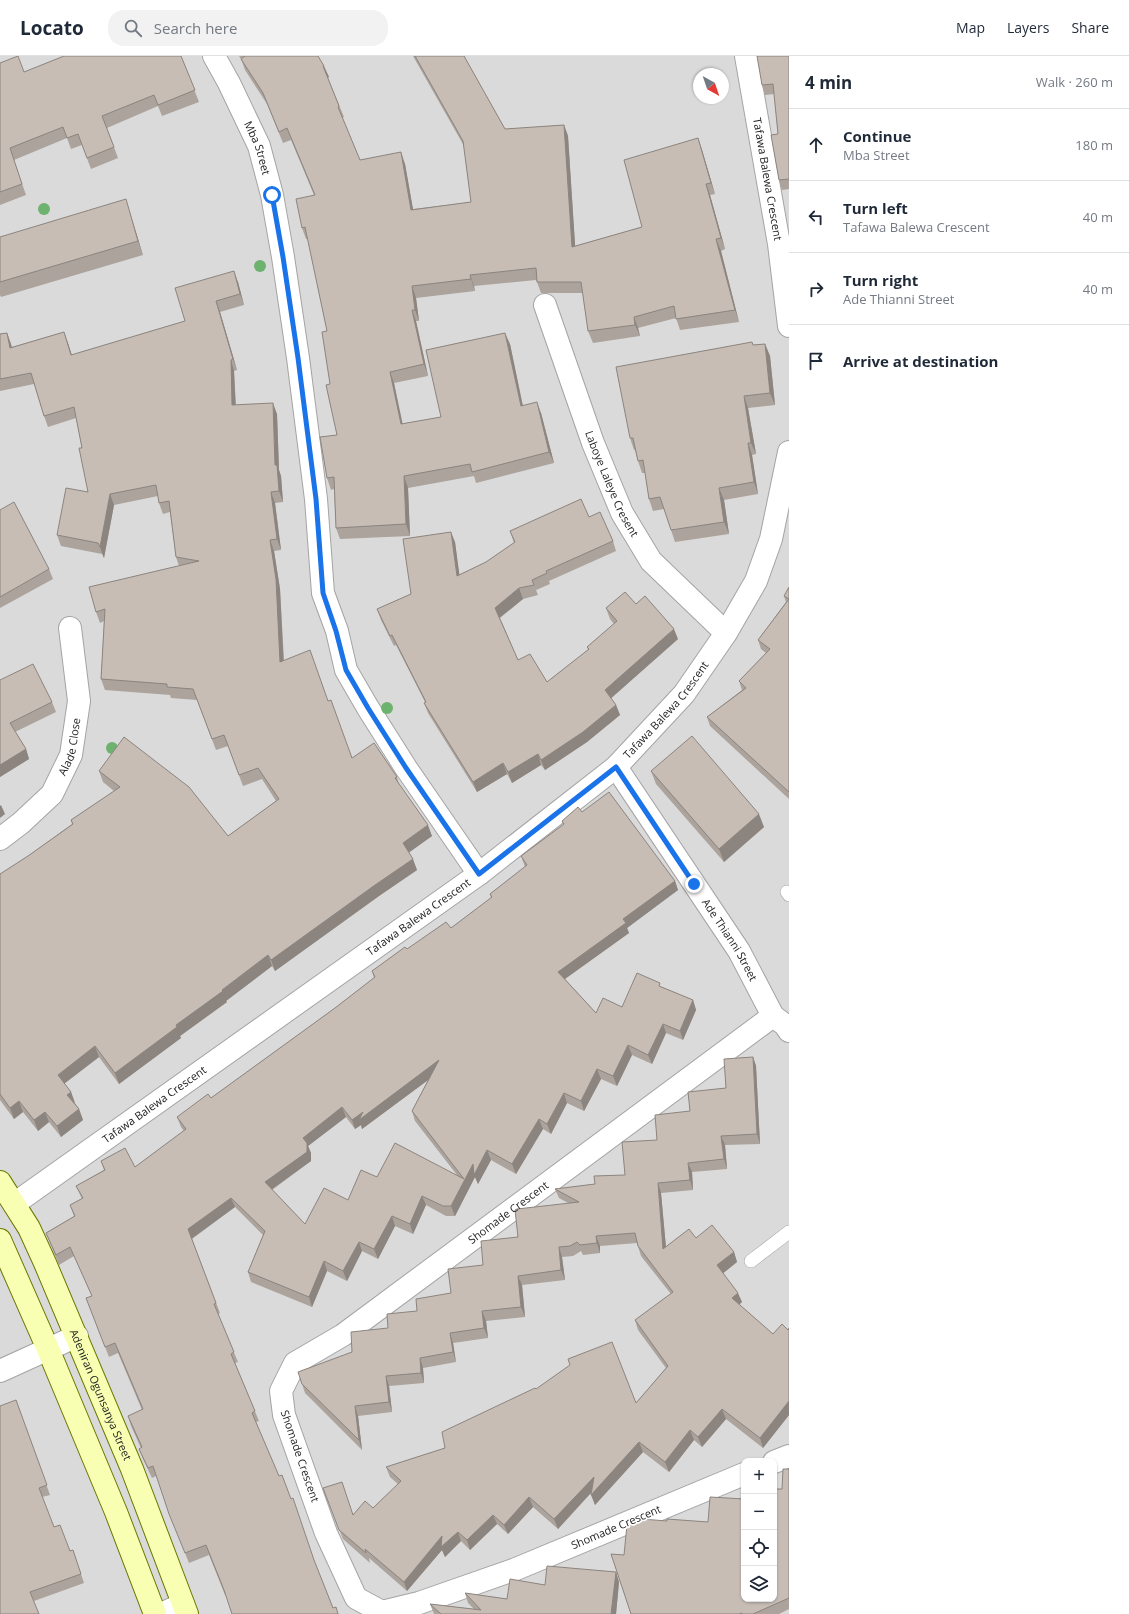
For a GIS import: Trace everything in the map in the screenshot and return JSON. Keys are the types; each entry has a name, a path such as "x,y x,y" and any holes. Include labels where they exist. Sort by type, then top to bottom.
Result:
{"main road":[{"name":"Adeniran Ogunsanya Street","path":"0,1182 29,1228 77,1336 132,1469 185,1609"},
{"path":"0,1240 48,1349 116,1512 154,1614"}],"street":[{"name":"Mba Street","path":"214,56 229,83 259,146 272,195 283,257 302,389 316,499 323,593 336,631 346,670 410,774 479,874"},
{"name":"Tafawa Balewa Crescent","path":"746,56 779,244 789,326"},
{"name":"Laboye Laleye Cresent","path":"545,305 593,443 622,513 652,561 726,633"},
{"name":"Tafawa Balewa Crescent","path":"14,1204 479,874 616,767 684,694 726,633 756,581 772,539 789,452"},
{"name":"Alade Close","path":"0,839 21,823 52,794 71,755 79,701 70,628"},
{"name":"Ade Thianni Street","path":"616,767 739,951 784,1024"},
{"name":"Shomade Crescent","path":"741,1475 516,1569 419,1603 382,1612 356,1598 326,1533 284,1415 281,1391 295,1364 344,1335 784,1024"},
{"path":"0,1371 77,1336"},
{"path":"777,1461 789,1456"},
{"path":"161,1614 185,1609"}],"lane":[{"path":"750,1261 789,1232"}],"shaded area":[{"path":"0,56 789,56 789,1614 0,1614"}],"building":[{"path":"18,56 24,72 64,56 181,56 195,90 158,105 154,95 102,116 114,147 87,158 78,134 67,138 63,127 10,148 22,184 0,192 0,63"},
{"path":"245,56 318,56 324,66 339,106 338,107 360,160 401,152 411,210 471,202 463,141 415,56 464,56 505,129 564,125 572,247 642,227 624,160 698,138 711,183 706,184 721,238 716,239 735,310 676,319 674,306 634,317 635,325 588,331 581,282 537,282 536,268 470,275 471,279 412,286 415,310 412,310 424,364 390,372 401,424 441,417 426,350 505,333 521,406 537,402 549,452 472,472 470,464 404,476 406,524 336,528 334,477 327,478 320,437 337,435 326,385 330,384 322,332 327,331 305,227 302,228 296,199 315,195 287,128 279,132 263,93 241,59"},
{"path":"757,56 789,56 789,179 779,180 771,135 778,134 773,84 762,85"},
{"path":"126,199 138,241 0,282 0,237"},
{"path":"234,271 240,294 216,301 233,359 231,360 232,405 273,403 275,465 277,465 279,491 271,492 277,539 270,540 276,579 280,662 310,650 328,701 331,700 352,758 374,743 397,777 395,778 428,825 403,843 413,859 271,960 268,955 222,990 223,991 176,1025 177,1027 115,1073 95,1046 58,1075 71,1092 67,1095 79,1109 57,1126 45,1112 34,1120 19,1101 10,1108 0,1094 0,874 73,824 71,820 120,787 99,771 124,737 189,787 228,836 279,799 258,768 239,775 224,735 212,739 193,689 167,687 167,684 101,679 105,609 96,612 89,587 199,561 176,557 169,501 159,503 156,485 110,494 100,547 98,543 57,535 66,488 88,492 79,448 82,448 74,407 44,416 31,373 0,379 0,334 7,333 10,348 64,332 71,355 185,321 175,288"},
{"path":"752,342 753,345 765,344 770,393 744,396 751,443 748,443 754,482 719,488 724,522 671,530 660,497 649,499 643,460 638,461 633,438 630,438 616,367"},
{"path":"581,499 589,517 600,512 613,541 546,571 547,573 532,580 534,585 519,588 495,608 518,660 530,654 547,682 589,649 587,647 617,621 606,608 625,592 636,604 645,596 674,629 605,690 616,705 583,732 541,760 538,754 508,772 503,763 473,782 424,703 426,702 377,609 411,594 403,539 451,532 457,576 486,562 515,542 510,531"},
{"path":"14,502 49,569 0,597 0,510"},
{"path":"789,587 789,599 784,596"},
{"path":"789,599 789,792 707,717 746,688 739,681 770,649 758,640"},
{"path":"33,664 52,702 10,723 26,749 0,765 0,680"},
{"path":"692,736 759,814 719,849 651,771"},
{"path":"609,792 675,881 623,919 626,923 558,972 596,1013 603,998 622,1007 637,973 660,983 659,986 693,1000 680,1031 663,1024 648,1055 628,1045 613,1076 597,1069 581,1101 564,1093 547,1124 539,1119 512,1164 487,1150 474,1175 473,1164 451,1206 443,1206 422,1196 410,1224 392,1216 374,1249 359,1242 343,1271 324,1261 309,1297 248,1272 265,1231 231,1198 188,1229 216,1303 214,1304 234,1352 231,1354 255,1411 252,1413 279,1476 282,1475 291,1499 293,1498 314,1560 333,1608 336,1607 338,1614 232,1614 206,1545 185,1553 169,1514 153,1466 148,1468 139,1449 142,1447 128,1416 143,1409 115,1343 105,1347 86,1298 92,1296 70,1247 56,1255 46,1233 75,1216 70,1205 83,1198 76,1186 105,1170 101,1161 125,1148 135,1167 186,1129 177,1117 208,1094 211,1098 335,1008 375,977 372,971 405,947 407,949 446,922 451,928 492,897 490,894 527,865 521,856 564,824 562,821 578,807 582,812","holes":["439,1060 412,1111 464,1179 395,1143 377,1177 361,1170 348,1200 324,1188 305,1224 265,1182 307,1152 307,1143 303,1138 342,1107 352,1120 363,1112 359,1120"]},
{"path":"753,1057 757,1134 721,1136 724,1159 688,1163 690,1180 658,1183 663,1249 689,1229 696,1238 712,1225 734,1252 717,1265 738,1293 732,1298 773,1334 782,1324 788,1330 789,1328 789,1401 760,1438 722,1409 698,1437 690,1430 665,1462 639,1442 591,1495 594,1477 554,1519 529,1497 504,1525 493,1515 467,1540 458,1532 441,1547 442,1536 404,1582 365,1549 366,1553 339,1530 323,1488 342,1482 353,1515 365,1501 373,1508 401,1481 386,1467 445,1448 442,1432 535,1388 536,1389 570,1365 568,1359 612,1342 636,1403 668,1366 635,1320 673,1292 638,1246 635,1233 596,1236 597,1243 580,1245 577,1242 570,1246 559,1247 561,1270 518,1276 521,1307 482,1311 484,1328 450,1333 453,1352 420,1358 421,1373 386,1376 389,1402 355,1406 359,1440 302,1384 298,1372 352,1352 351,1332 388,1328 387,1314 417,1311 416,1299 451,1293 448,1269 483,1265 481,1241 518,1237 515,1210 579,1202 555,1189 595,1184 594,1176 625,1175 622,1142 657,1140 655,1115 690,1111 688,1092 726,1088 724,1059"},
{"path":"16,1400 47,1485 39,1488 54,1527 60,1525 70,1551 73,1550 81,1574 30,1592 39,1614 0,1614 0,1406"},
{"path":"783,1469 789,1469 789,1598 753,1614 631,1614 611,1554 624,1555 627,1525 642,1519 708,1522 710,1497 741,1499 741,1602 777,1602 777,1489 782,1489"},
{"path":"547,1566 616,1572 611,1614 441,1614 430,1604 481,1610 465,1593 507,1599 510,1579 545,1585"}],"route":[{"path":"272,195 298,358 316,499 323,593 336,631 346,670 368,708 406,768 479,874 616,767 694,884"}]}
